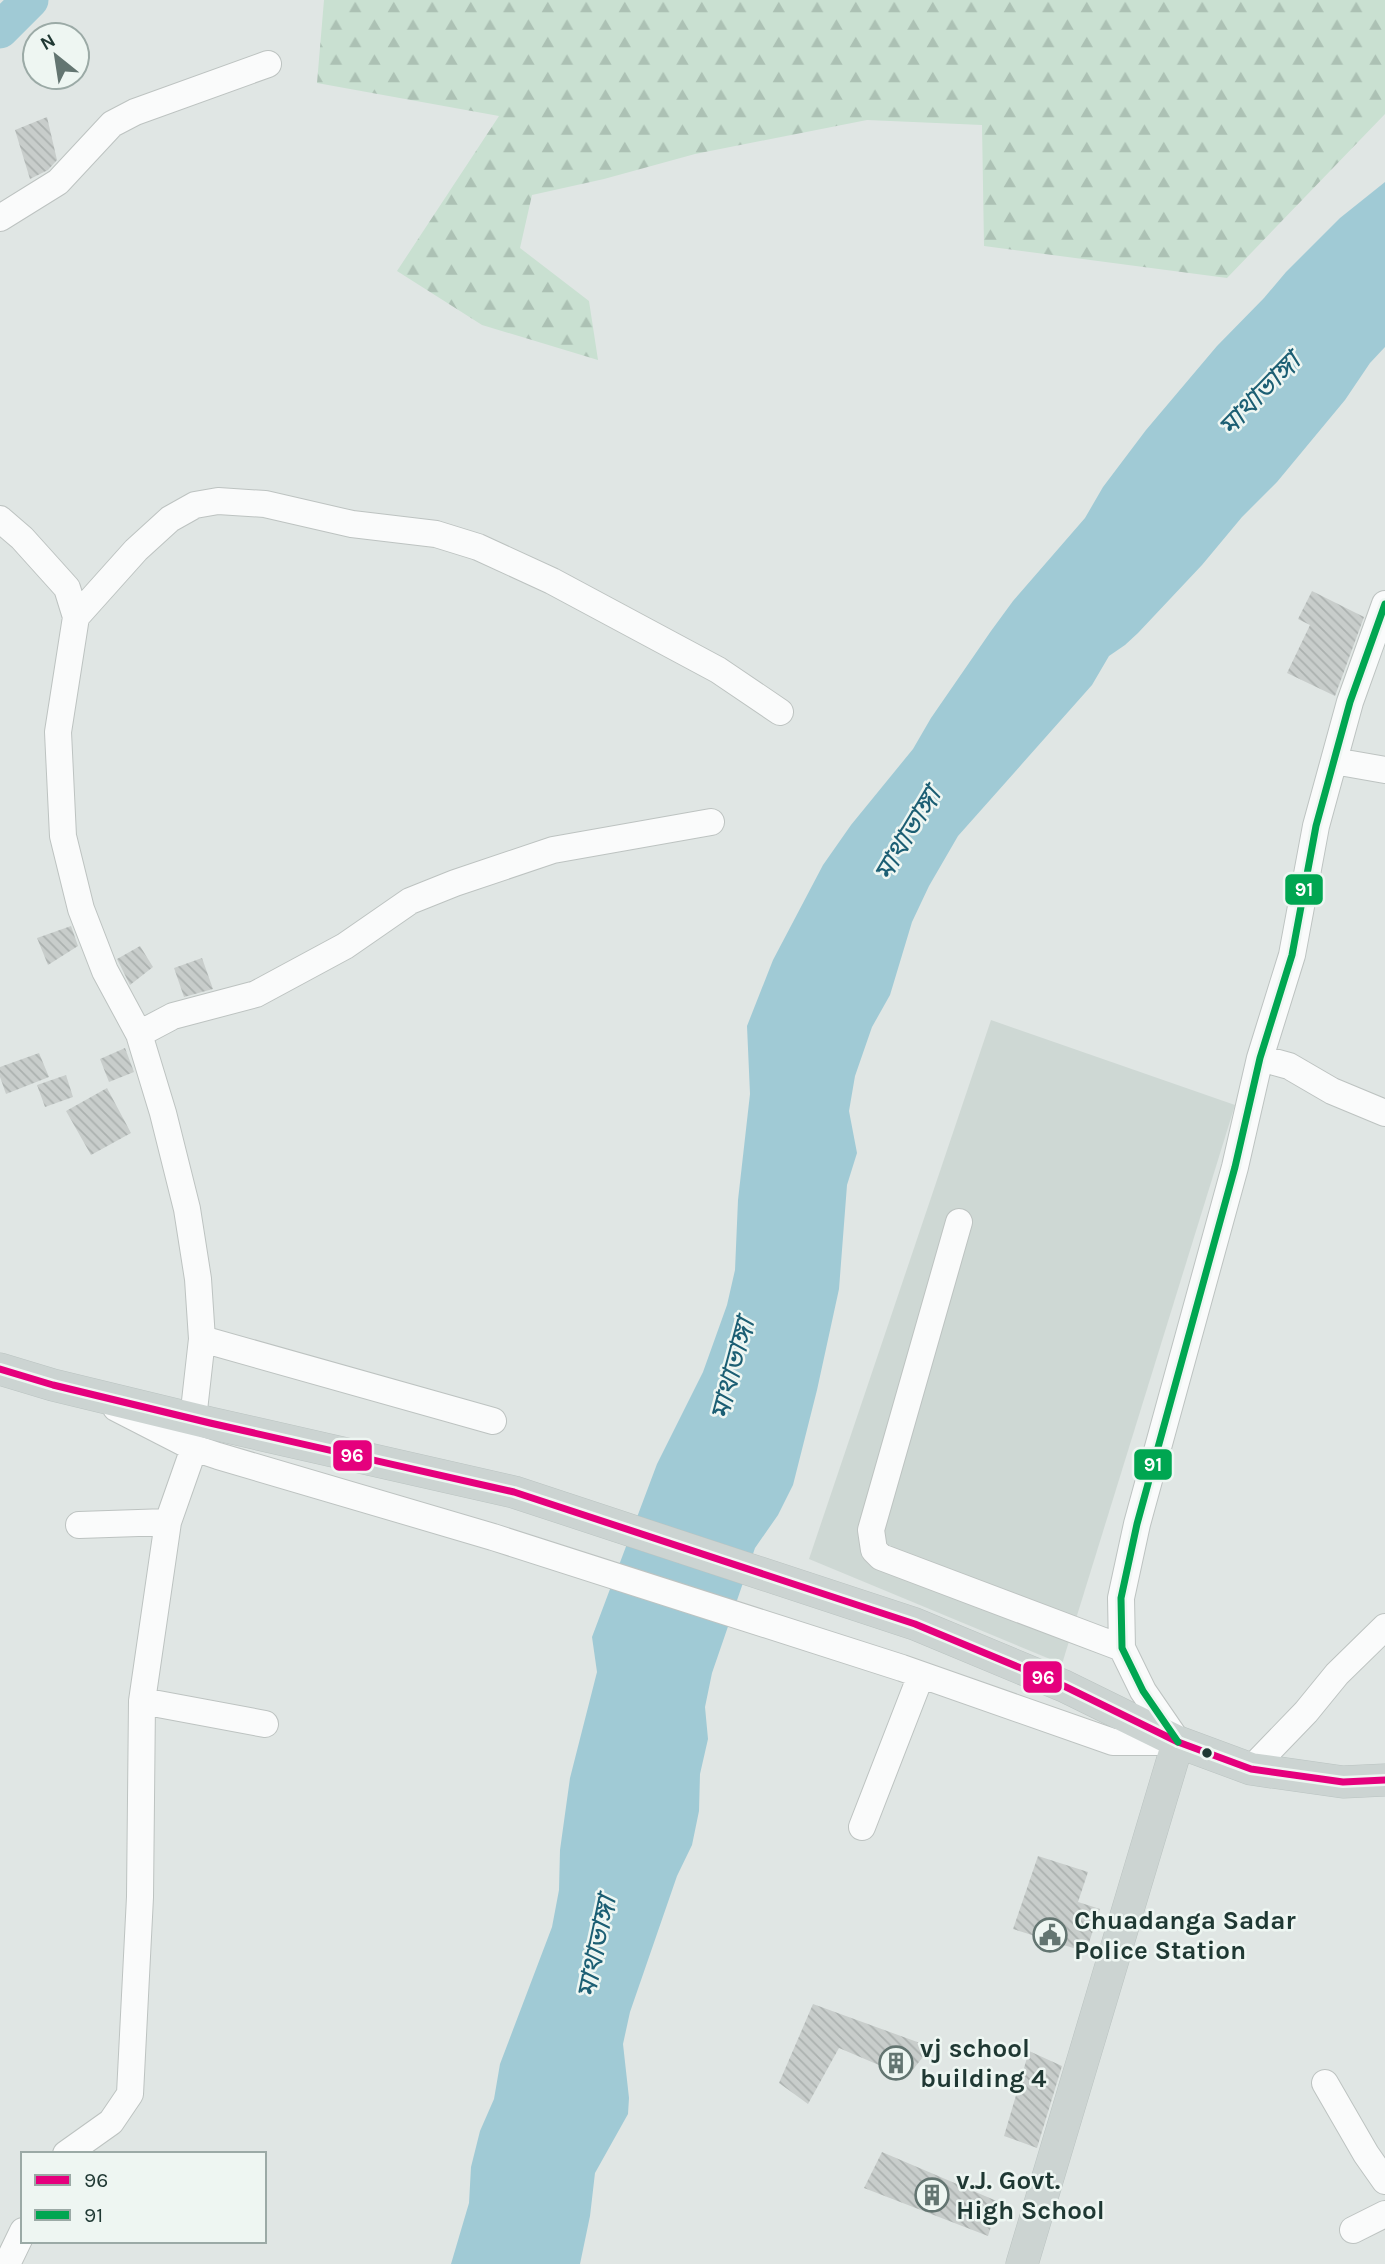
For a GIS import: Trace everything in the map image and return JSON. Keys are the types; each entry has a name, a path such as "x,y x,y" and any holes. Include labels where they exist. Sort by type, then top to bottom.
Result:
{"main road":[{"path":"0,1369 86,1393 193,1433 514,1492 915,1625 1064,1686 1178,1742 1251,1769 1343,1782 1385,1780"},
{"path":"1022,2264 1178,1742"},
{"path":"1343,1782 1372,1800 1385,1802"}],"street":[{"path":"0,218 58,182 112,124 135,112 268,64"},
{"path":"76,617 136,550 170,519 195,505 218,501 265,504 352,524 436,534 478,547 552,581 718,670 780,712"},
{"path":"0,519 22,538 67,587 76,617 58,732 63,836 81,909 105,971 139,1034 163,1113 187,1209 198,1279 202,1339 193,1433 168,1522 142,1701 140,1897 130,2094 111,2122 69,2152"},
{"path":"1178,1742 1143,1690 1122,1648 1121,1598 1137,1524 1235,1167 1260,1058 1292,955 1316,826 1350,702 1385,604"},
{"path":"1334,761 1385,770"},
{"path":"139,1034 173,1016 256,993 345,946 410,901 455,883 553,850 711,822"},
{"path":"1260,1058 1289,1066 1332,1091 1385,1113"},
{"path":"959,1222 871,1530 874,1550 881,1557 1122,1648"},
{"path":"202,1339 492,1421"},
{"path":"193,1433 493,1537 911,1672 1112,1742 1178,1742"},
{"path":"79,1525 168,1522"},
{"path":"1251,1769 1306,1712 1337,1674 1385,1627"},
{"path":"862,1827 911,1672"},
{"path":"142,1701 265,1724"},
{"path":"1325,2082 1366,2154 1385,2181"},
{"path":"1353,2230 1385,2214"},
{"path":"7,2264 21,2235"}],"shaded area":[{"path":"991,1020 1235,1105 1062,1664 809,1559"}],"green space":[{"path":"324,0 1385,0 1385,114 1227,278 984,246 982,125 867,120 695,154 532,195 520,248 589,301 598,360 482,325 397,271 499,116 317,83"}],"water":[{"path":"1385,182 1385,347 1277,482 1138,633 1109,656 1092,685 958,836 912,922 890,995 872,1027 855,1076 849,1111 857,1153 847,1185 839,1289 817,1390 793,1485 778,1515 755,1548 712,1673 705,1707 708,1739 700,1774 699,1811 692,1845 677,1876 630,2012 623,2044 629,2098 628,2114 595,2173 580,2264 451,2264 469,2203 471,2167 480,2131 494,2099 500,2064 552,1927 559,1890 560,1850 570,1778 597,1672 592,1637 657,1464 703,1372 727,1305 735,1270 738,1200 750,1094 747,1026 773,960 823,865 851,825 913,749 931,718 1013,601 1085,518 1103,487 1146,430 1217,346 1286,272 1340,218"}],"building":[{"path":"47,117 57,160 48,170 30,179 15,130"},
{"path":"1312,591 1364,617 1335,696 1287,673 1310,625 1298,619"},
{"path":"71,926 78,946 48,965 37,938"},
{"path":"140,946 153,967 130,985 117,959"},
{"path":"202,958 213,989 184,997 174,968"},
{"path":"125,1048 134,1072 109,1082 100,1059"},
{"path":"39,1053 49,1077 6,1094 0,1077 0,1067"},
{"path":"66,1075 73,1097 45,1107 37,1085"},
{"path":"107,1088 131,1133 91,1155 66,1111"},
{"path":"1038,1856 1088,1872 1078,1902 1100,1909 1086,1952 1013,1929"},
{"name":"vj school building 4","path":"813,2004 931,2047 907,2077 839,2048 808,2104 779,2083"},
{"path":"1029,2051 1062,2066 1037,2148 1004,2136"},
{"name":"v.J. Govt. High School","path":"882,2152 999,2202 988,2236 864,2188"}],"waterway":[{"name":"মাথাভাঙ্গা","path":"0,30 30,0"}],"transit line":[{"name":"91","path":"1178,1742 1143,1691 1122,1648 1121,1598 1137,1524 1235,1167 1260,1058 1292,955 1316,826 1350,702 1385,604"},
{"name":"96","path":"0,1369 53,1385 210,1423 514,1492 915,1624 1064,1686 1178,1742 1251,1769 1343,1782 1385,1780"}],"place":[{"name":"Chuadanga Sadar Police Station","path":"1050,1935"},
{"name":"vj school building 4","path":"896,2063"},
{"name":"v.J. Govt. High School","path":"932,2195"}]}
